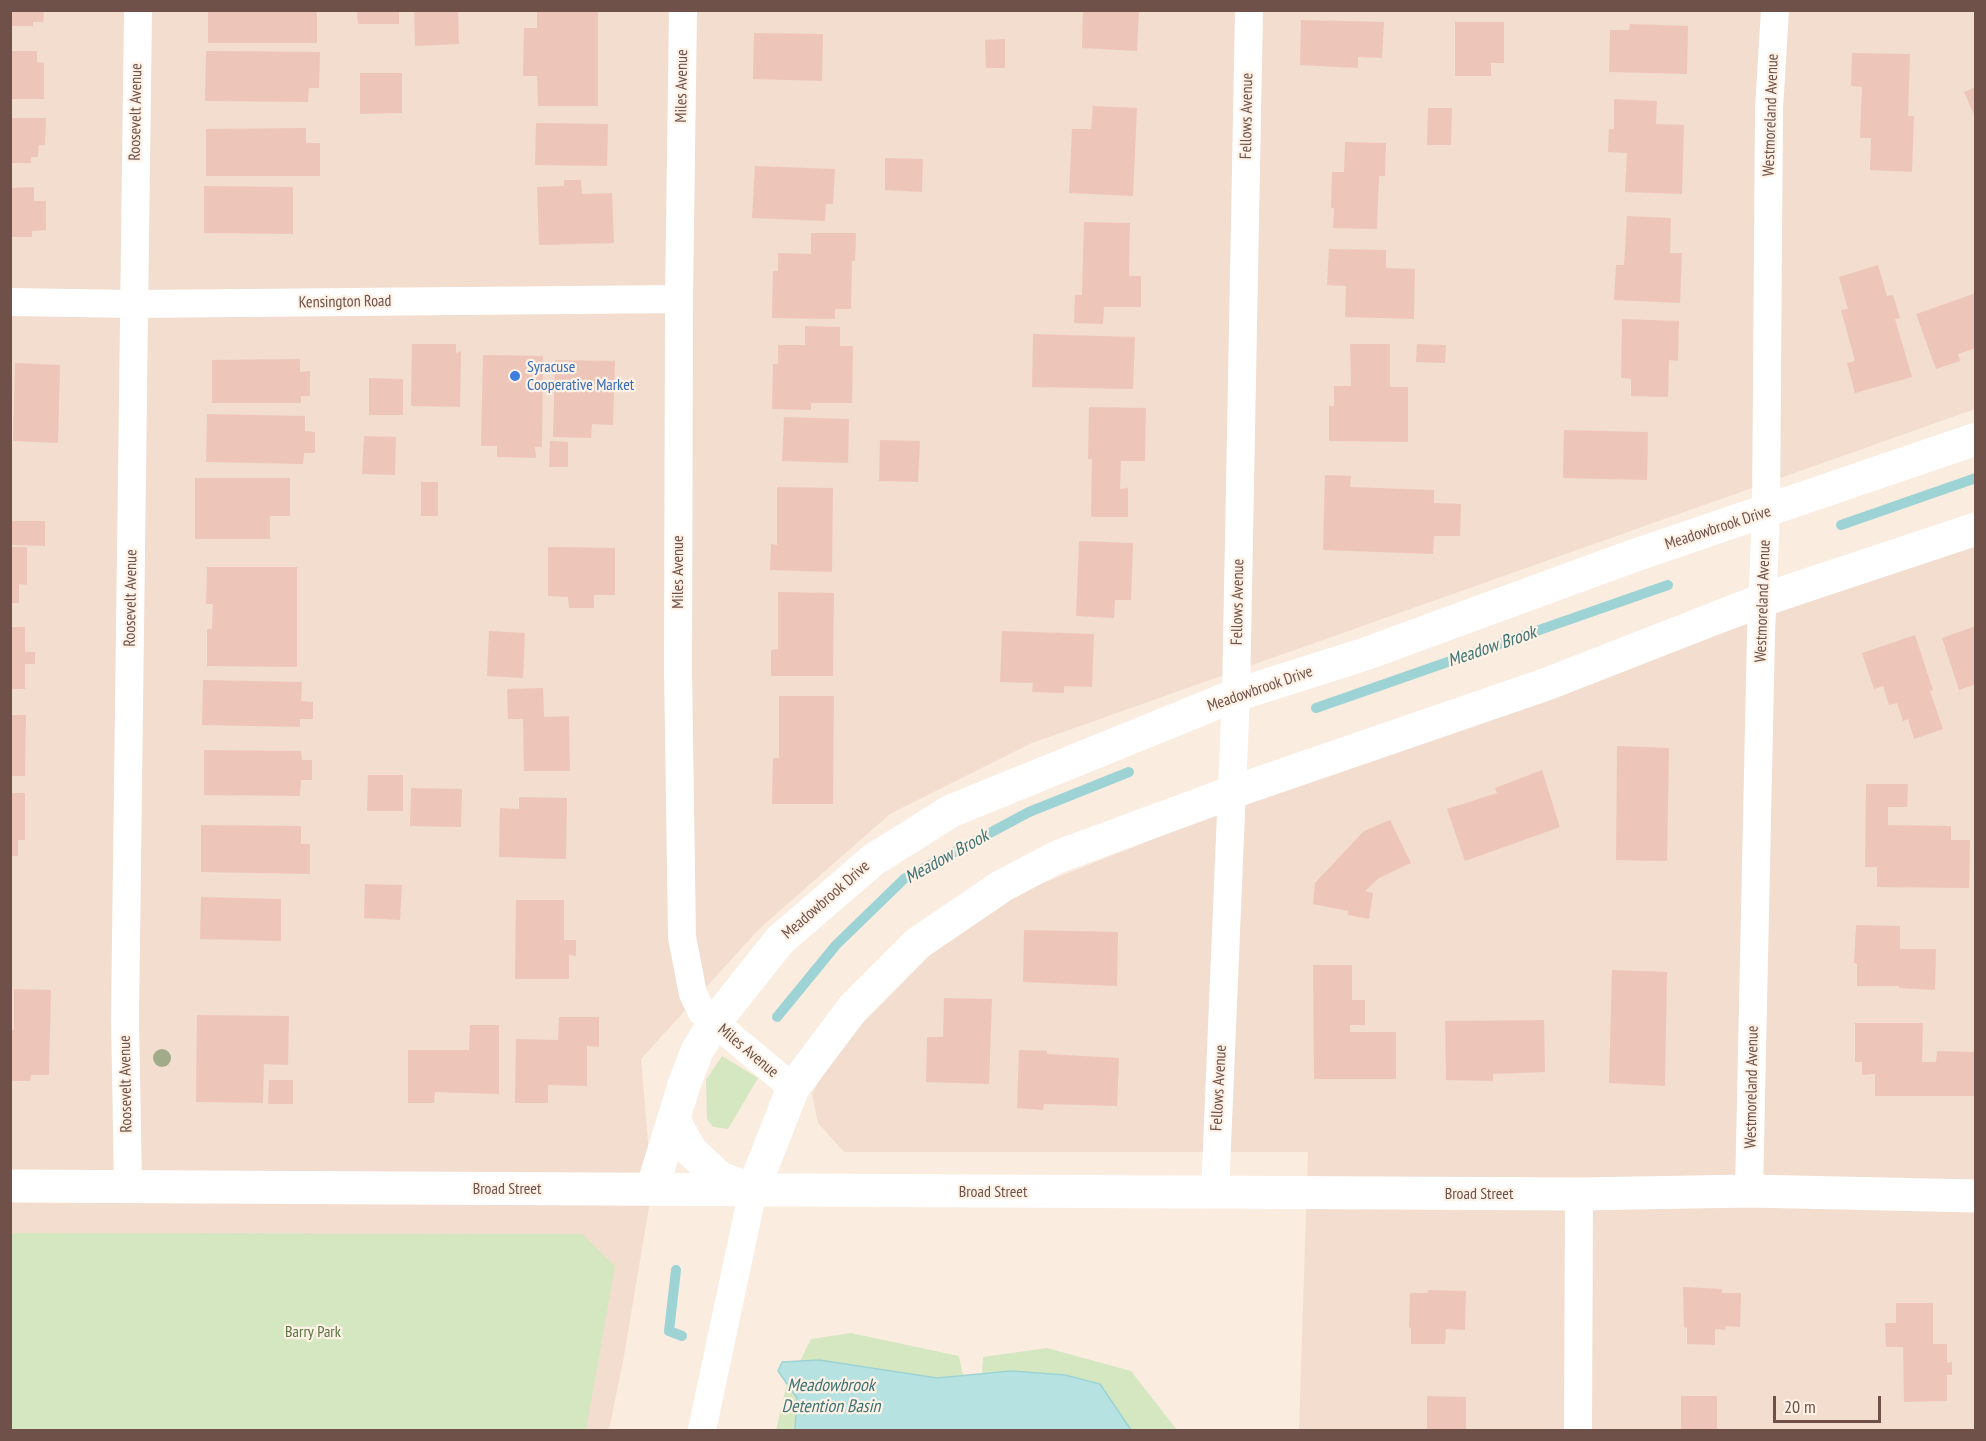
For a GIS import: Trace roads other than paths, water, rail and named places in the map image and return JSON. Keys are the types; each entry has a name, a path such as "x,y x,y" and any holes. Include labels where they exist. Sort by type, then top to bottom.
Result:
{"street":[{"name":"Roosevelt Avenue","path":"128,1186 125,1017 138,10"},
{"name":"Miles Avenue","path":"683,10 679,299 678,670 682,937 693,994 702,1011 792,1088"},
{"name":"Fellows Avenue","path":"1215,1193 1236,695 1249,10"},
{"name":"Westmoreland Avenue","path":"1749,1191 1766,512 1769,109 1774,10"},
{"name":"Kensington Road","path":"10,302 135,304 679,299"},
{"name":"Meadowbrook Drive","path":"652,1189 685,1082 697,1051 714,1023 780,940 873,860 951,811 1236,695 1365,654 1630,557 1976,439"},
{"path":"702,1431 753,1190 792,1088 853,1008 918,943 1002,886 1057,857 1233,792 1547,684 1762,600 1976,529"},
{"path":"674,1120 690,1150 720,1178 753,1190"},
{"name":"Broad Street","path":"10,1186 1215,1193 1579,1194 1749,1191 1976,1196"},
{"path":"1578,1431 1579,1194"}],"water":[{"name":"Meadowbrook Detention Basin","path":"819,1360 937,1378 1011,1371 1065,1375 1100,1384 1131,1430 795,1430 797,1398 778,1371 782,1362"}],"waterway":[{"name":"Meadow Brook","path":"1841,525 1976,478"},
{"name":"Meadow Brook","path":"1316,708 1668,585"},
{"name":"Meadow Brook","path":"777,1017 836,945 904,879 1029,812 1129,772"},
{"name":"Meadow Brook","path":"676,1270 669,1331 682,1336"}],"place":[{"name":"Syracuse Cooperative Market","path":"515,376"}],"park label":[{"name":"Barry Park","path":"313,1332"}]}
